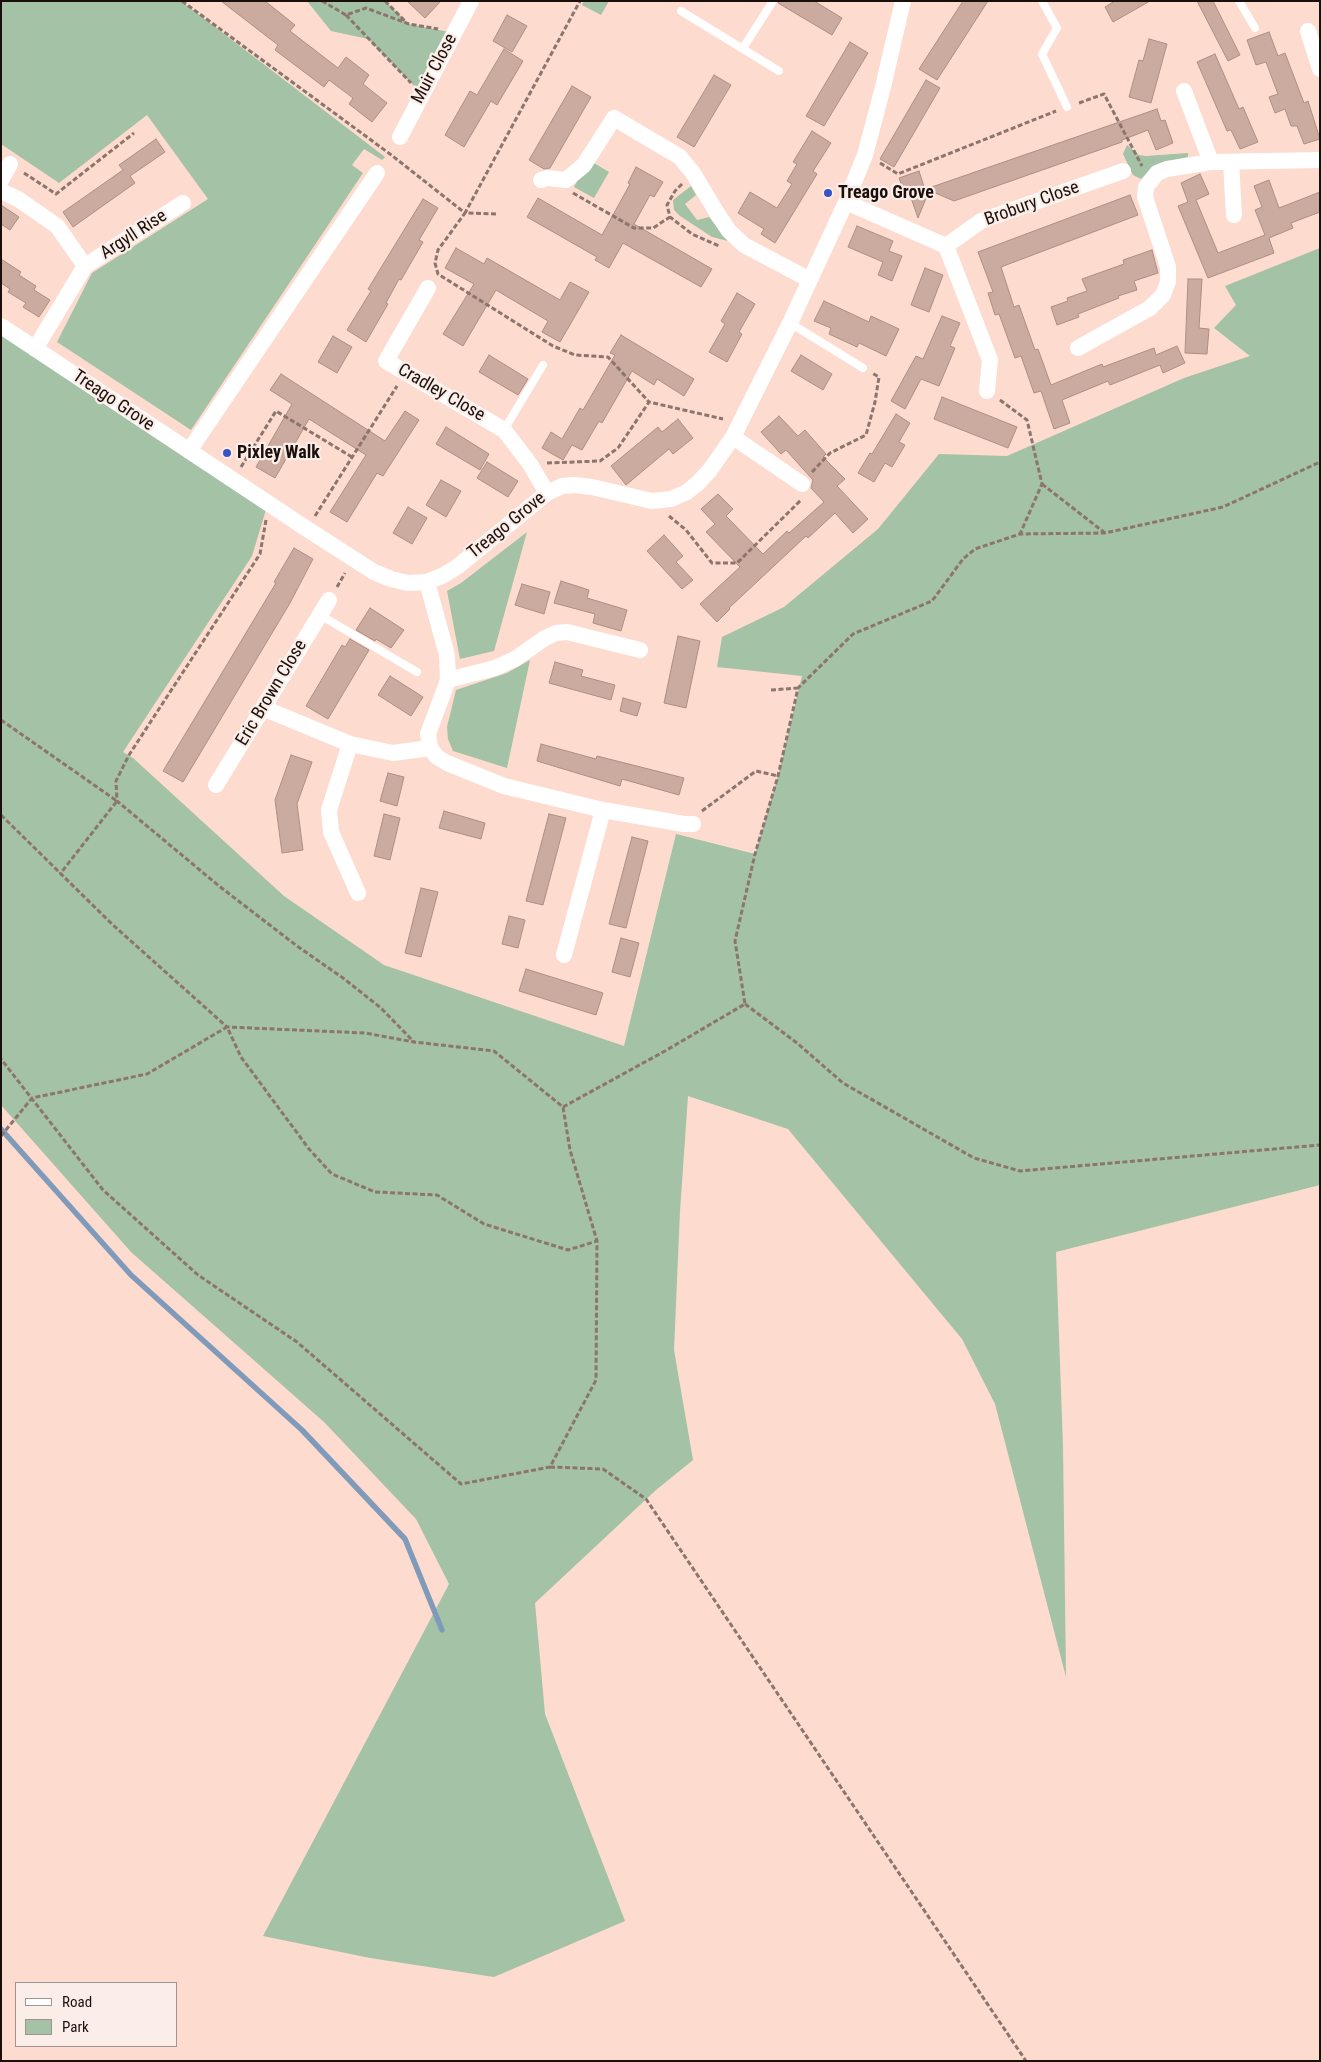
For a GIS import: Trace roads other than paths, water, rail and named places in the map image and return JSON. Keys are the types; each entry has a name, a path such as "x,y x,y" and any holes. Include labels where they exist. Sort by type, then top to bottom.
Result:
{"street":[{"name":"Muir Close","path":"400,137 471,1"},
{"name":"Treago Grove","path":"1,326 307,529 374,572 391,579 408,583 428,582 457,567 547,493 562,486 575,484 652,501 671,499 687,492 710,470 737,430 790,323 846,202 865,155 903,1"},
{"path":"1308,31 1320,69"},
{"path":"1184,91 1212,162"},
{"path":"544,179 566,180 584,165 614,118 680,157 693,173 729,230 744,245 810,280"},
{"path":"1078,348 1150,308 1163,295 1168,282 1168,267 1145,197 1146,187 1157,173 1167,169 1212,162 1320,160"},
{"path":"1231,162 1234,215"},
{"path":"1,180 10,164"},
{"name":"Brobury Close","path":"946,246 982,221 1123,171"},
{"path":"189,451 377,173"},
{"name":"Argyll Rise","path":"1,191 18,199 57,226 86,266"},
{"path":"846,202 946,246 990,360 987,391"},
{"name":"Argyll Rise","path":"35,349 86,266 183,203"},
{"name":"Cradley Close","path":"428,288 386,361 504,430 530,464 547,493"},
{"path":"737,430 802,484"},
{"path":"428,582 447,655 448,680 428,734 430,748 437,757 447,764 504,786 603,810 689,824"},
{"name":"Eric Brown Close","path":"216,786 329,600"},
{"path":"448,680 494,668 515,658 556,633 567,632 640,650"},
{"path":"264,708 350,744 394,753 430,748"},
{"path":"350,744 330,810 331,832 358,893"},
{"path":"564,955 603,810"}],"lane":[{"path":"743,48 773,1"},
{"path":"1042,1 1057,28 1042,54 1067,106"},
{"path":"1239,1 1255,28"},
{"path":"681,11 779,71"},
{"path":"790,323 863,368"},
{"path":"504,430 543,365"},
{"path":"320,616 417,672"}],"waterway":[{"path":"1,1129 131,1275 302,1430 405,1539 442,1630"}],"place":[{"name":"Treago Grove","path":"828,193"},
{"name":"Pixley Walk","path":"227,453"}]}
